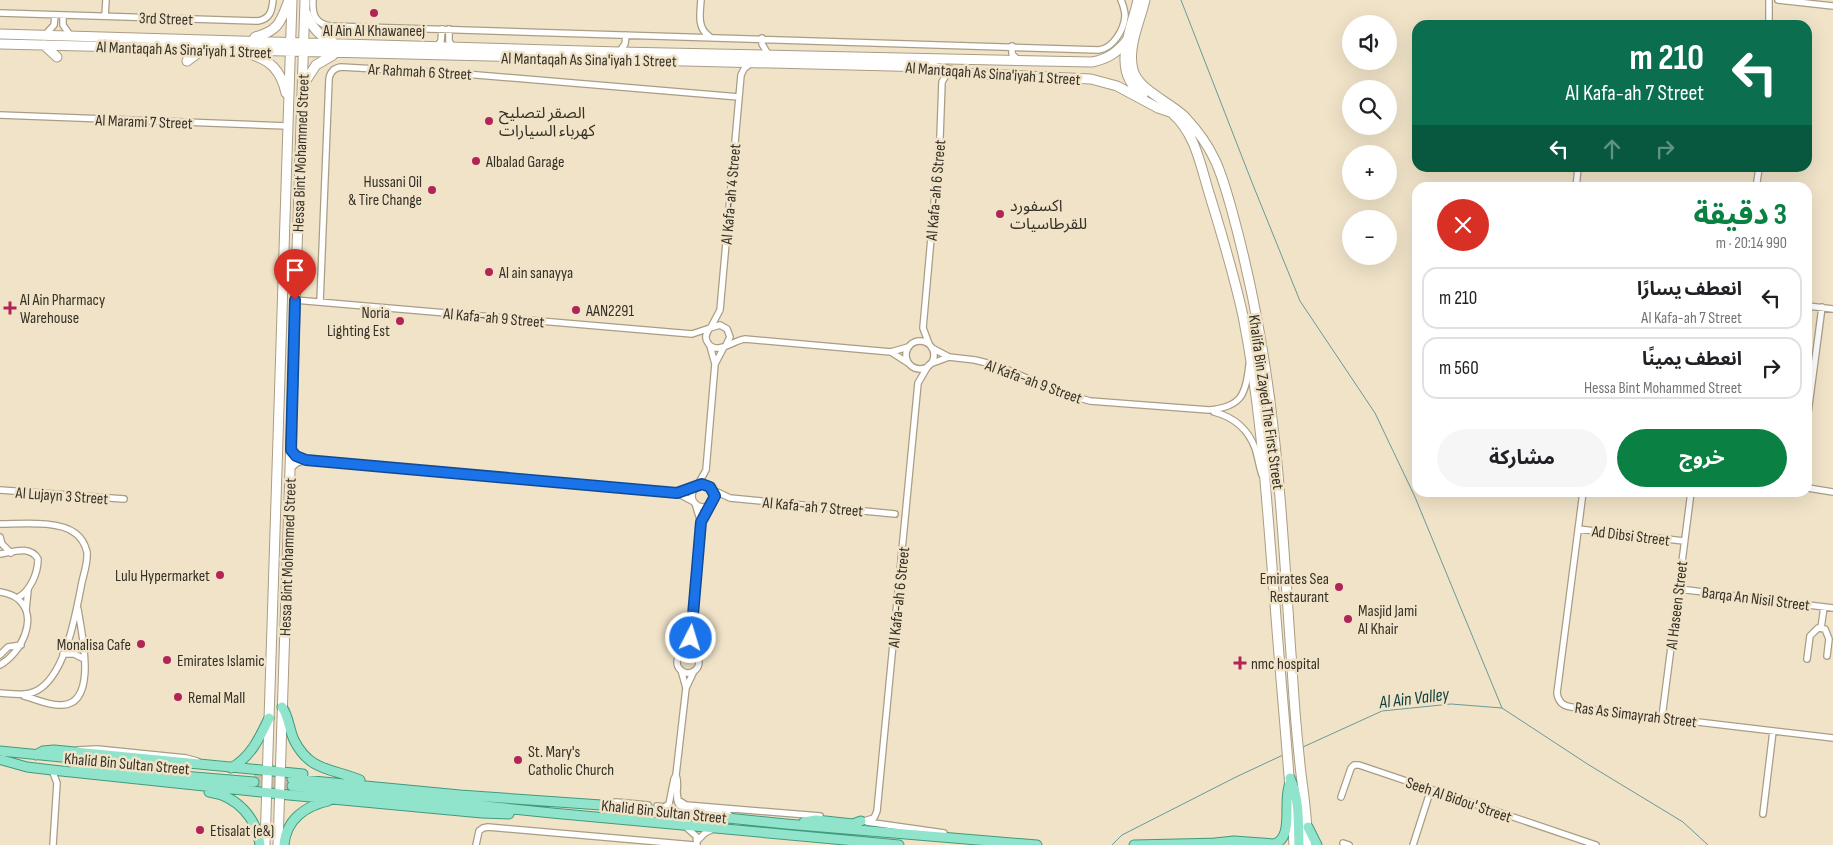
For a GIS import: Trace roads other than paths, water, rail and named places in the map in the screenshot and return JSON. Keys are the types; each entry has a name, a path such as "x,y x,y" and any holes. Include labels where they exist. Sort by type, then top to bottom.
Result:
{"main road":[{"path":"244,40 264,35 276,27 282,20 291,0"},
{"name":"Hessa Bint Mohammed Street","path":"265,845 291,0"},
{"name":"Hessa Bint Mohammed Street","path":"278,845 305,0"},
{"name":"Khalifa Bin Zayed The First Street","path":"1138,0 1128,39 1124,63 1126,72 1130,82 1140,93 1170,112 1184,127 1194,146 1229,259 1243,317 1257,402 1265,481 1294,845"},
{"name":"Khalifa Bin Zayed The First Street","path":"1145,0 1132,52 1133,72 1141,84 1181,113 1208,146 1223,181 1240,244 1262,347 1274,434 1296,725 1308,828 1307,845"},
{"path":"305,10 316,32 327,39 339,43"},
{"name":"Al Mantaqah As Sina'iyah 1 Street","path":"0,34 619,52 1098,61 1114,54 1128,39"},
{"path":"0,53 4,44"},
{"name":"Al Mantaqah As Sina'iyah 1 Street","path":"4,44 931,67 961,73 1091,79 1117,86 1158,108 1170,112"},
{"path":"44,45 57,57"},
{"path":"499,57 501,52 509,48"},
{"path":"187,61 202,50"},
{"path":"237,51 260,57 274,67 281,78 288,104"},
{"path":"301,87 311,70 318,63 338,53"},
{"path":"872,66 875,63 875,57"},
{"path":"1229,259 1229,247 1218,209 1220,205 1223,204 1226,207 1235,237 1240,244"},
{"path":"282,707 287,716 295,742 305,756 323,769 360,780"},
{"path":"231,768 242,762 249,753 269,718"},
{"path":"36,755 50,750 74,752 500,793 537,800"},
{"name":"Khalid Bin Sultan Street","path":"36,755 254,779 1,757 36,755"},
{"path":"1,757 27,766 52,770 266,793 492,814 535,812"},
{"path":"143,779 216,793 228,798 243,808 251,818 260,845"},
{"path":"1215,843 1234,841 1274,844 1279,842 1286,830 1286,799 1290,781"},
{"path":"1290,781 1294,787 1298,806 1299,845"},
{"name":"Khalid Bin Sultan Street","path":"899,845 535,812 292,782 601,805 790,824 1037,845"},
{"path":"284,845 290,826 301,812 318,803 339,799"},
{"path":"790,824 816,820 853,824 862,821"},
{"path":"1308,828 1317,845"},
{"path":"1134,845 1215,843 1253,845"}],"street":[{"path":"105,16 106,0"},
{"name":"3rd Street","path":"0,13 258,21 268,17 272,10 273,0"},
{"path":"313,0 314,15 317,20 325,25 626,38 711,37 762,41 1099,50 1106,48 1114,42 1123,22 1125,13 1121,0"},
{"path":"694,37 700,23 701,0"},
{"path":"1769,0 1769,20"},
{"path":"1778,0 1833,6"},
{"path":"45,35 54,25 55,15"},
{"path":"63,15 64,28 70,35"},
{"path":"700,23 704,32 711,37"},
{"path":"436,46 442,38 445,29"},
{"path":"445,29 448,41 453,47"},
{"path":"619,52 626,38"},
{"path":"626,38 632,52"},
{"path":"756,54 762,41"},
{"path":"762,41 768,54"},
{"path":"1003,60 1012,49"},
{"path":"1012,49 1018,60"},
{"path":"730,63 738,70 741,78"},
{"name":"Al Kafa-ah 4 Street","path":"710,328 720,310 741,78 744,69 751,63"},
{"name":"Ar Rahmah 6 Street","path":"320,302 329,79 335,69 341,67 465,74 739,97"},
{"path":"931,67 938,73 942,82"},
{"name":"Al Kafa-ah 6 Street","path":"931,346 923,328 940,137 942,82 949,70"},
{"name":"Al Marami 7 Street","path":"0,115 287,126"},
{"name":"Al Kafa-ah 9 Street","path":"295,300 692,334 710,328"},
{"path":"1812,306 1833,309"},
{"path":"1812,383 1822,307"},
{"name":"Al Kafa-ah 4 Street","path":"720,310 728,330"},
{"path":"601,805 616,802 664,807 668,806 671,800 676,776 686,688 699,663 691,638 701,522 715,496 706,470 715,364 706,334 710,328 720,325 744,339 891,352 921,341 931,346 934,357 929,365 919,369 891,352"},
{"path":"910,364 906,355 910,345 923,328"},
{"path":"715,364 729,340 728,330"},
{"name":"Al Kafa-ah 9 Street","path":"692,334 709,344"},
{"path":"709,344 715,348 744,339"},
{"name":"Al Kafa-ah 9 Street","path":"931,346 949,357 975,360 999,366 1056,391 1090,401 1209,410 1227,408 1242,396 1247,384 1250,356"},
{"name":"Al Kafa-ah 9 Street","path":"929,365 949,357"},
{"name":"Al Kafa-ah 6 Street","path":"910,364 918,383"},
{"name":"Al Kafa-ah 6 Street","path":"877,811 918,383 929,365"},
{"name":"Al Kafa-ah 9 Street","path":"1209,410 1227,416 1245,430 1254,446 1258,464 1265,481"},
{"path":"291,450 296,456 306,460 677,493 705,484 713,489"},
{"path":"290,469 297,463 306,460"},
{"path":"701,522 692,496 706,470"},
{"name":"Al Kafa-ah 7 Street","path":"713,489 730,498 896,514"},
{"path":"1812,489 1833,492"},
{"name":"Al Lujayn 3 Street","path":"0,490 124,499"},
{"path":"677,493 702,507 711,504"},
{"name":"Ras As Simayrah Street","path":"1582,497 1557,694 1558,699 1568,706 1833,738"},
{"name":"Al Haseen Street","path":"1662,717 1690,497"},
{"name":"Al Kafa-ah 7 Street","path":"711,504 730,498"},
{"path":"0,524 59,526 72,531 82,540 86,550 87,561 78,607 63,654 52,676 41,688 32,693 0,693"},
{"path":"0,665 12,656 21,645 26,630 28,590 37,569 38,559 34,553 27,550 0,553 3,530 8,524"},
{"name":"Ad Dibsi Street","path":"1578,529 1684,541"},
{"path":"1,540 11,553"},
{"name":"Barqa An Nisil Street","path":"1679,589 1833,608"},
{"path":"17,598 28,590"},
{"path":"0,592 17,598 22,603 26,612"},
{"path":"18,694 62,705 77,699 83,688 84,659 78,607"},
{"path":"1821,628 1824,607"},
{"path":"1807,658 1811,634 1816,629 1821,628 1826,630 1829,639 1828,656"},
{"path":"71,629 80,630"},
{"path":"686,688 677,661 691,638"},
{"path":"0,655 11,646 21,645"},
{"path":"681,654 691,651 697,655"},
{"path":"63,654 74,654 84,659"},
{"path":"681,670 687,673 694,671"},
{"path":"41,688 47,702"},
{"path":"1763,814 1773,731"},
{"name":"Seeh Al Bidou' Street","path":"1340,797 1350,770 1357,765 1596,845"},
{"path":"52,770 58,783 53,845"},
{"path":"676,776 678,780 678,804 683,808 718,812 739,819"},
{"path":"1413,845 1432,789"},
{"path":"677,792 678,800 686,805 887,824 947,834 968,840"},
{"path":"862,821 874,818 877,811"},
{"path":"877,811 880,820 887,824"},
{"path":"684,825 694,834 696,844"},
{"path":"476,845 477,833 486,827 696,844"},
{"path":"696,844 705,833 714,828"},
{"path":"590,836 590,845"},
{"path":"1343,843 1350,845"}],"waterway":[{"path":"1181,0 1300,301 1375,413 1412,491"},
{"path":"1415,497 1502,708"},
{"name":"Al Ain Valley","path":"1303,747 1382,711 1451,704 1502,708 1589,765 1683,822 1708,845"},
{"name":"Al Ain Valley","path":"1112,845 1122,835 1283,755"}],"tunnel":[{"path":"254,775 292,779"},
{"path":"254,782 292,786"}],"place":[{"name":"Al Ain Al Khawaneej","path":"374,13"},
{"name":"الصقر لتصليح كهرباء السيارات","path":"489,121"},
{"name":"Albalad Garage","path":"476,161"},
{"name":"Hussani Oil & Tire Change","path":"432,190"},
{"name":"اكسفورد للقرطاسيات","path":"1000,214"},
{"name":"Al ain sanayya","path":"489,272"},
{"name":"Al Ain Pharmacy Warehouse","path":"10,308"},
{"name":"AAN2291","path":"576,310"},
{"name":"Noria Lighting Est","path":"400,321"},
{"name":"Lulu Hypermarket","path":"220,575"},
{"name":"Emirates Sea Restaurant","path":"1339,587"},
{"name":"Masjid Jami Al Khair","path":"1348,619"},
{"name":"Monalisa Cafe","path":"141,644"},
{"name":"Emirates Islamic","path":"167,660"},
{"name":"nmc hospital","path":"1240,663"},
{"name":"Remal Mall","path":"178,697"},
{"name":"St. Mary's Catholic Church","path":"518,760"},
{"name":"Etisalat (e&)","path":"200,830"}]}
